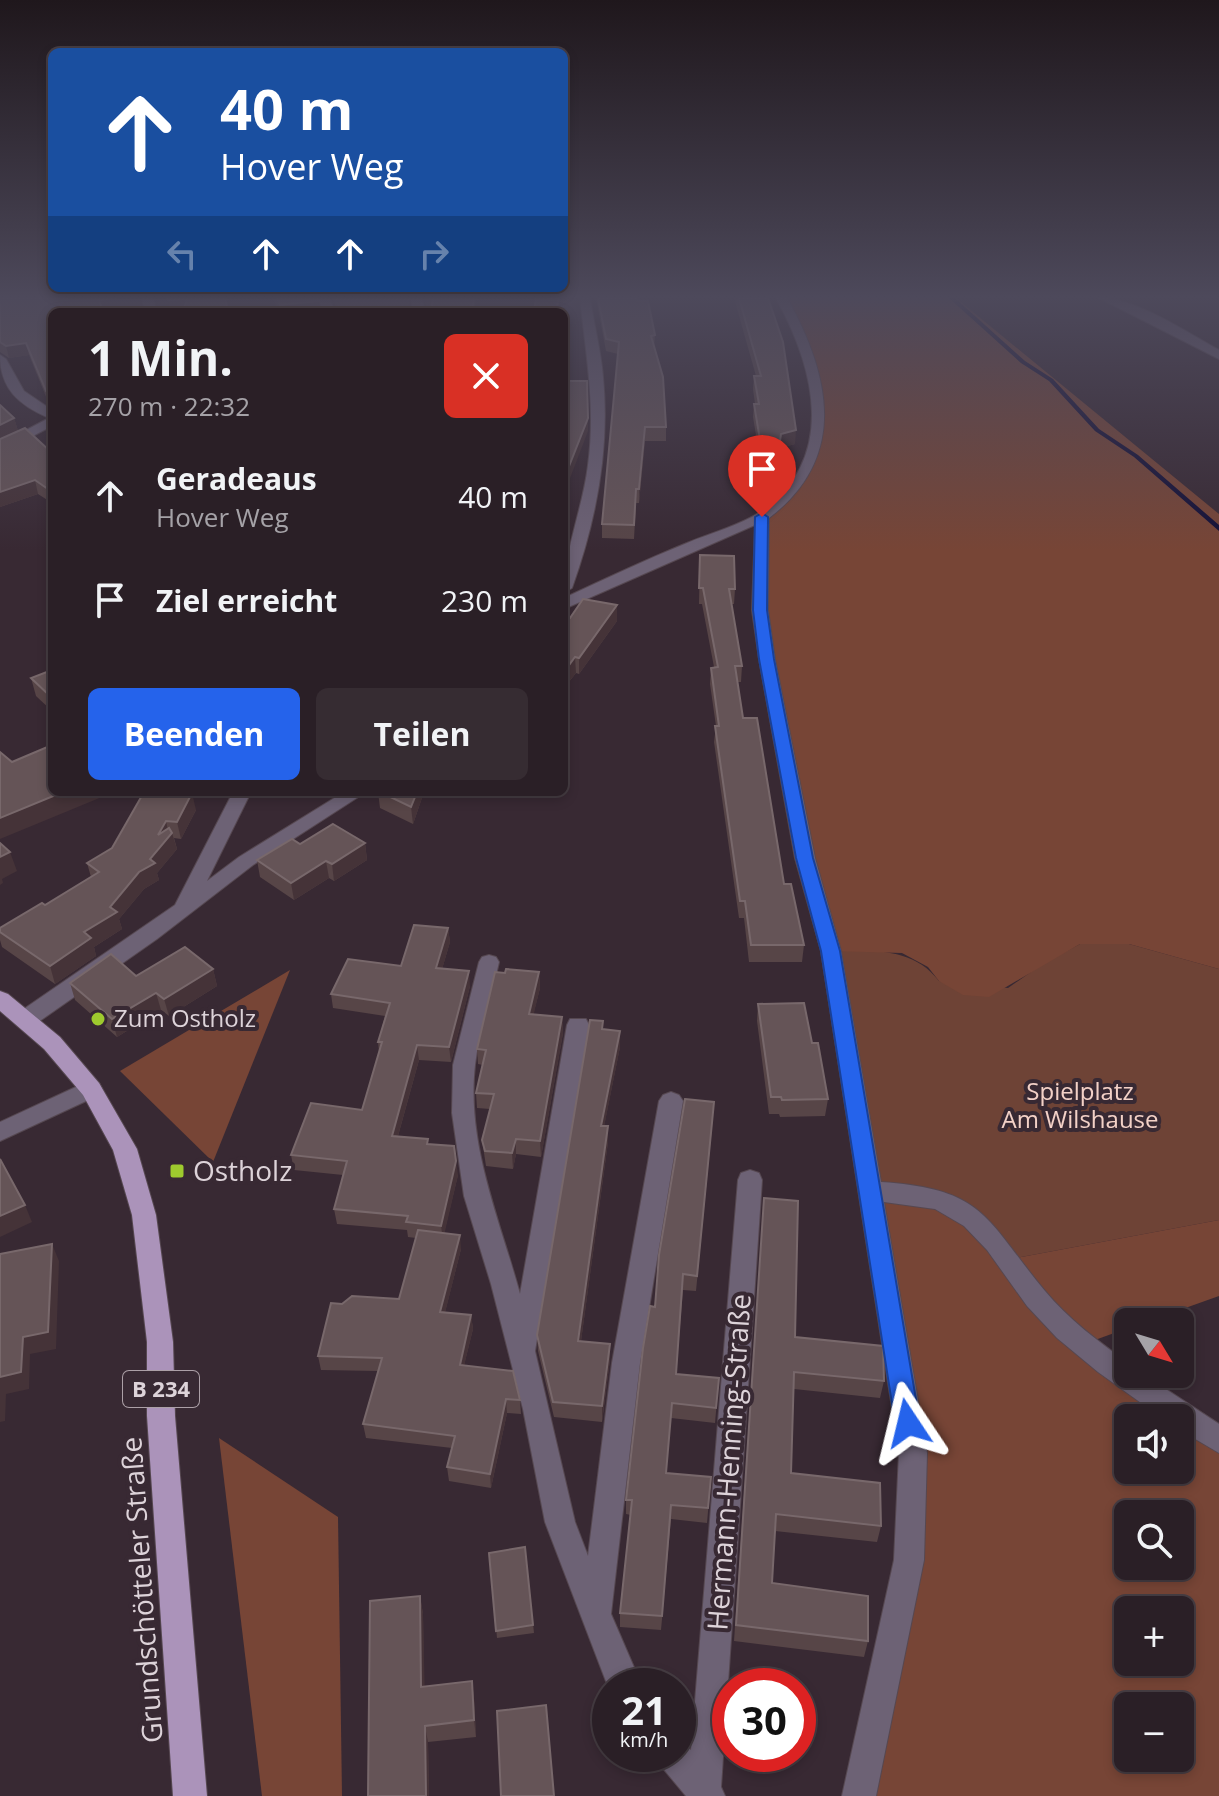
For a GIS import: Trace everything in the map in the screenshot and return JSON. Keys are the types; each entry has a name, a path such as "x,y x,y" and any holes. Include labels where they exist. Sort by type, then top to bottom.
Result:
{"main road":[{"name":"Grundschötteler Straße","path":"0,999 52,1043 91,1089 125,1149 144,1215 160,1342 161,1416 190,1796"}],"street":[{"path":"11,382 17,393 32,406 48,413"},
{"path":"568,574 589,502 597,454 597,382"},
{"path":"568,602 639,568 762,517 779,506 801,478 813,446 820,403 815,382"},
{"path":"0,449 48,423"},
{"path":"34,431 48,438"},
{"path":"762,517 760,610 767,659 805,858 831,951 913,1453 909,1560 859,1796"},
{"path":"183,908 240,796"},
{"path":"26,1019 246,861 351,796"},
{"path":"489,962 464,1065 464,1113 476,1196 523,1354 560,1522 618,1668"},
{"path":"523,1354 578,1025"},
{"path":"0,1132 91,1089"},
{"path":"596,1617 626,1363 671,1101"},
{"name":"Hermann-Henning-Straße","path":"706,1794 750,1180"},
{"path":"869,1191 919,1195 959,1209 985,1229 1027,1291 1083,1344 1141,1390 1219,1440"},
{"name":"Hermann-Henning-Straße","path":"688,1772 706,1794"}],"green space":[{"name":"Spielplatz Am Wilshause","path":"1080,944 1129,944 1219,969 1219,1220 1006,1260 869,1191 831,951 890,953 916,962 939,981 1008,988 1041,965"}],"shaded area":[{"path":"812,382 1058,382 1219,514 1219,969 1129,944 1080,944 989,997 963,995 939,981 928,967 902,953 831,951 767,659 762,517 801,478 820,403"},
{"path":"290,970 213,1162 120,1071"},
{"path":"869,1191 959,1209 1006,1260 1219,1220 1219,1296 1185,1308 1114,1308 1114,1333 1084,1344 1114,1365 1114,1388 1146,1388 1168,1404 1114,1404 1114,1484 1194,1484 1194,1422 1219,1440 1219,1796 859,1796 913,1453"},
{"path":"219,1438 338,1517 342,1796 262,1796"}],"building":[{"path":"568,382 587,382 588,418 568,469"},
{"path":"615,382 663,382 666,427 645,427 634,525 602,524"},
{"path":"755,382 789,382 796,430 781,434 774,481 767,482 754,404 759,404"},
{"path":"0,405 14,418 0,425"},
{"path":"25,428 48,449 48,489 35,480 0,492 0,439"},
{"path":"700,555 734,556 735,589 729,589 742,666 735,666 743,718 757,718 784,884 791,884 804,945 751,945 745,901 740,901 715,726 719,726 711,668 718,667 703,588 699,588"},
{"path":"583,599 617,605 579,658 575,657 568,667 570,618"},
{"path":"48,672 48,694 31,678"},
{"path":"48,747 48,796 53,796 0,818 0,752 12,762"},
{"path":"142,796 190,796 177,822 166,821 158,835 169,828 172,833 150,859 155,863 139,872 110,907 117,912 84,932 91,938 50,966 0,932 0,928 99,872 87,863 112,848"},
{"path":"388,796 415,796 411,807"},
{"path":"333,824 365,843 332,864 326,861 291,883 257,860 292,839 300,844"},
{"path":"0,843 10,852 0,857"},
{"path":"414,925 448,928 436,968 469,971 449,1047 417,1045 392,1136 428,1139 427,1144 454,1146 456,1161 441,1226 406,1222 408,1216 334,1209 347,1161 291,1155 311,1103 362,1110 382,1042 378,1042 390,1003 331,994 348,959 401,966"},
{"path":"185,947 213,969 164,999 156,993 112,1019 70,983 111,954 136,976"},
{"path":"506,969 539,972 529,1014 562,1017 540,1141 516,1139 512,1153 485,1151 482,1140 494,1094 476,1093 486,1050 477,1049 495,972 505,973"},
{"path":"804,1003 812,1043 818,1043 828,1099 782,1100 781,1097 771,1097 758,1004"},
{"path":"590,1020 603,1021 602,1029 620,1031 601,1126 608,1126 578,1341 610,1344 602,1406 553,1402 537,1335"},
{"path":"685,1099 714,1102 697,1276 683,1274 676,1374 719,1378 716,1408 672,1403 666,1473 711,1477 708,1508 671,1505 662,1616 620,1613 632,1500 626,1500 643,1348 650,1306 655,1307 659,1255"},
{"path":"0,1159 25,1205 0,1216"},
{"path":"764,1198 798,1201 795,1337 883,1346 884,1381 794,1372 791,1473 880,1483 881,1526 776,1514 772,1583 868,1596 868,1641 736,1625"},
{"path":"418,1230 460,1235 440,1312 471,1315 460,1365 513,1371 520,1400 506,1399 490,1474 447,1467 455,1436 363,1424 382,1358 318,1356 331,1303 342,1304 352,1296 399,1299"},
{"path":"52,1244 48,1332 23,1337 21,1372 0,1377 0,1254"},
{"path":"525,1547 533,1625 496,1631 489,1553"},
{"path":"420,1596 421,1687 472,1681 474,1720 425,1726 426,1796 368,1796 370,1601"},
{"path":"546,1705 554,1796 501,1796 497,1711"}],"waterway":[{"path":"1053,382 1097,430 1136,456 1219,529"}],"place":[{"name":"Zum Ostholz","path":"98,1019"},
{"name":"Ostholz","path":"177,1171"}],"route":[{"path":"762,517 760,610 767,659 805,858 831,951 908,1423"}]}
